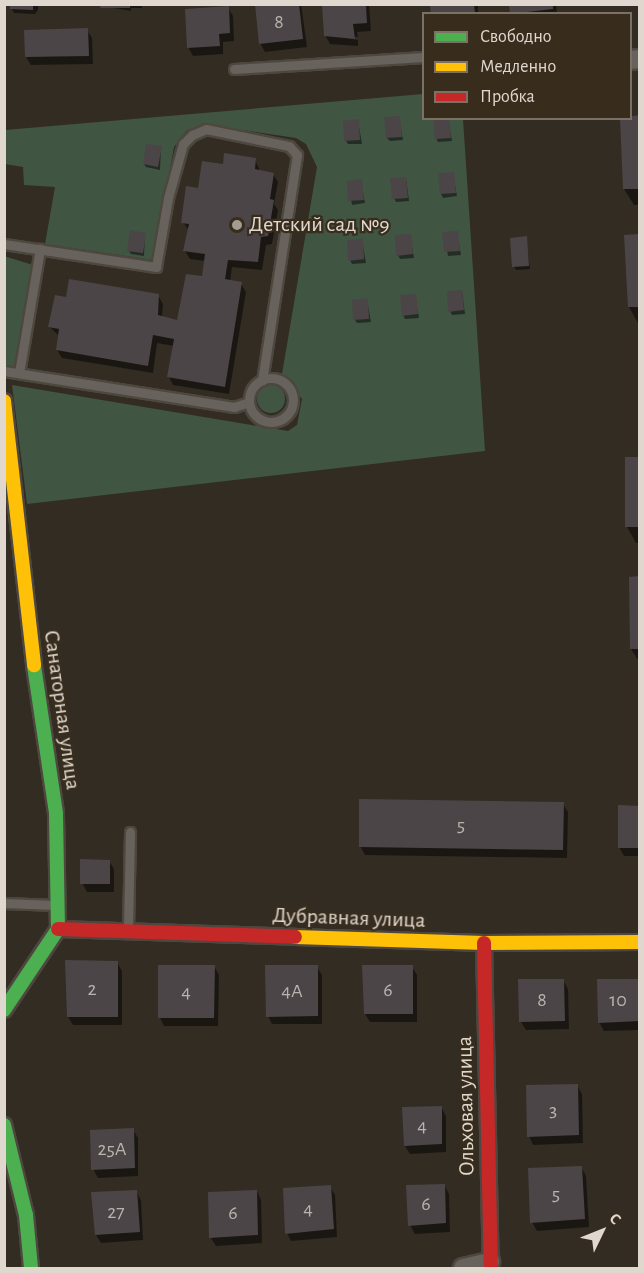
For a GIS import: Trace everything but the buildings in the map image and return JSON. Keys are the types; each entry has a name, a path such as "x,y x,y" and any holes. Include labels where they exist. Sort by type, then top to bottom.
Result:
{"street":[{"name":"Санаторная улица","path":"4,401 26,608 56,813 58,929"},
{"name":"Дубравная улица","path":"58,929 484,944 639,942"},
{"path":"4,1010 58,929"},
{"name":"Ольховая улица","path":"484,944 491,1265"},
{"path":"4,1125 26,1215 31,1269"},
{"path":"463,1269 491,1265"}],"lane":[{"path":"234,69 422,57"},
{"path":"4,244 156,267 171,187 183,144 192,135 206,129 289,146 297,155 262,380"},
{"path":"19,374 40,249"},
{"path":"4,371 234,407 249,402"},
{"path":"277,379 289,387 291,409 281,420 266,422 255,415 249,402 252,389 262,380 277,379"},
{"path":"128,931 130,832"},
{"path":"4,903 58,905"}],"green space":[{"name":"Детский сад №9","path":"422,94 422,120 463,120 485,451 27,504 12,385 288,431 297,425 302,399 282,374 317,167 306,144 296,138 209,125 187,130 174,147 153,260 45,244 55,187 24,185 23,167 5,164 5,130"},
{"path":"4,256 33,265 16,367 5,368"},
{"path":"271,385 281,389 285,399 281,409 271,413 261,409 257,399 261,389"}],"traffic: fast":[{"path":"4,1010 58,929 56,813 34,665"},
{"path":"4,1125 26,1215 31,1268"}],"traffic: slow":[{"path":"4,401 34,665"},
{"path":"295,937 484,943 640,942"}],"traffic: jam":[{"path":"58,929 295,937"},
{"path":"484,943 491,1268"}],"place":[{"name":"Детский сад №9","path":"237,225"}]}
